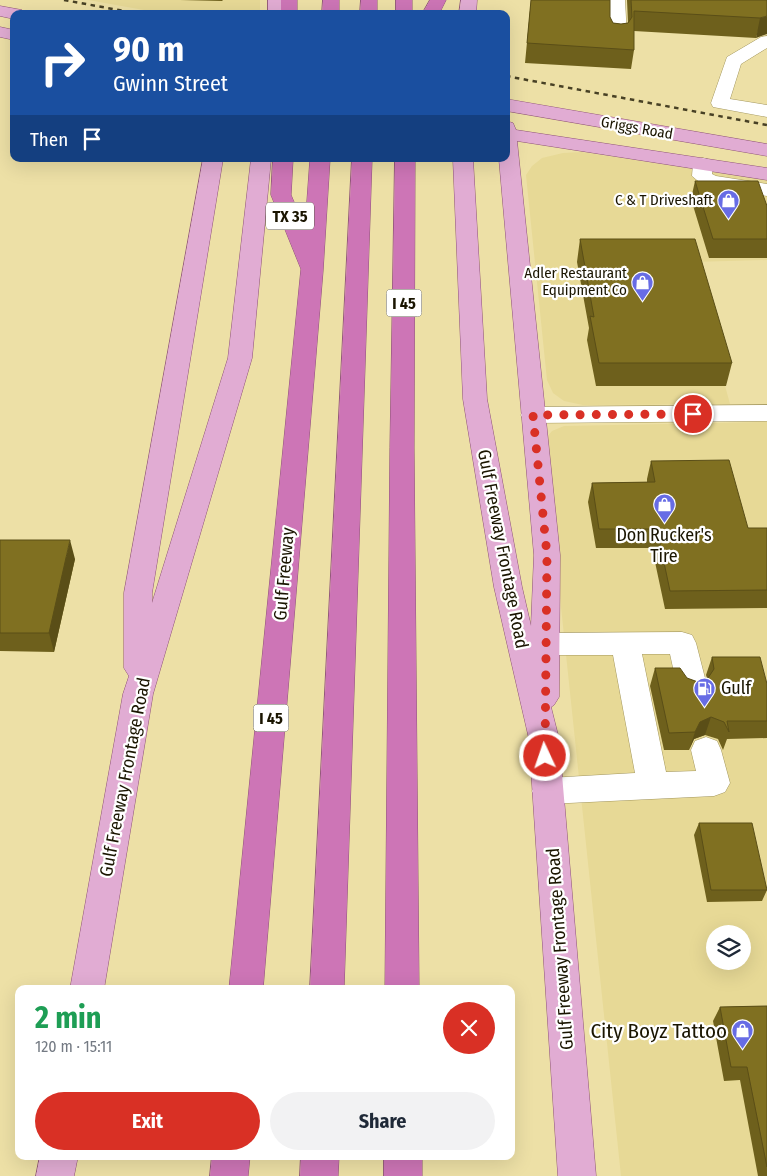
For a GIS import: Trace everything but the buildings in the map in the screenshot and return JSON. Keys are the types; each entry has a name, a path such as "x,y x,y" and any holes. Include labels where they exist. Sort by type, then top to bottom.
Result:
{"highway":[{"name":"TX 35","path":"283,162 281,195 312,271"},
{"name":"Gulf Freeway","path":"246,985 312,271 320,162"},
{"path":"327,985 362,162"},
{"name":"I 45","path":"402,985 402,448 405,162"},
{"path":"229,1176 231,1160"},
{"path":"319,1176 320,1160"},
{"path":"403,1160 403,1176"}],"main road":[{"name":"Griggs Road","path":"510,106 767,150"},
{"name":"Griggs Road","path":"510,132 767,174"},
{"path":"138,694 138,593 213,162"},
{"name":"Gulf Freeway Frontage Road","path":"88,985 138,694 240,358 261,162"},
{"name":"Gulf Freeway Frontage Road","path":"462,162 475,399 508,587 544,739 577,1176"},
{"path":"510,162 547,555 544,739"},
{"path":"56,1176 58,1160"}],"street":[{"path":"617,0 618,37"},
{"path":"767,42 733,61 720,103 767,111"},
{"path":"703,164 702,176 710,181 767,190"},
{"path":"533,415 767,413"},
{"path":"625,643 652,785"},
{"path":"545,644 682,644 692,686"},
{"path":"548,791 714,783 706,750"}],"shaded area":[{"path":"88,0 260,0 260,10 144,10"},
{"path":"581,152 767,180 767,260 691,262 730,404 583,405 564,401 553,393 547,380 526,175 532,166 542,158 563,153"},
{"path":"767,422 767,1176 621,1176 561,607 546,438 552,431 564,426"}],"railway":[{"path":"64,0 118,10"},
{"path":"510,77 767,125"}],"place":[{"name":"C & T Driveshaft","path":"729,219"},
{"name":"Adler Restaurant Equipment Co","path":"643,301"},
{"name":"Don Rucker's Tire","path":"664,524"},
{"name":"Gulf","path":"705,707"},
{"name":"City Boyz Tattoo","path":"743,1050"}],"route":[{"path":"545,756 547,555 533,415 693,414"}]}
